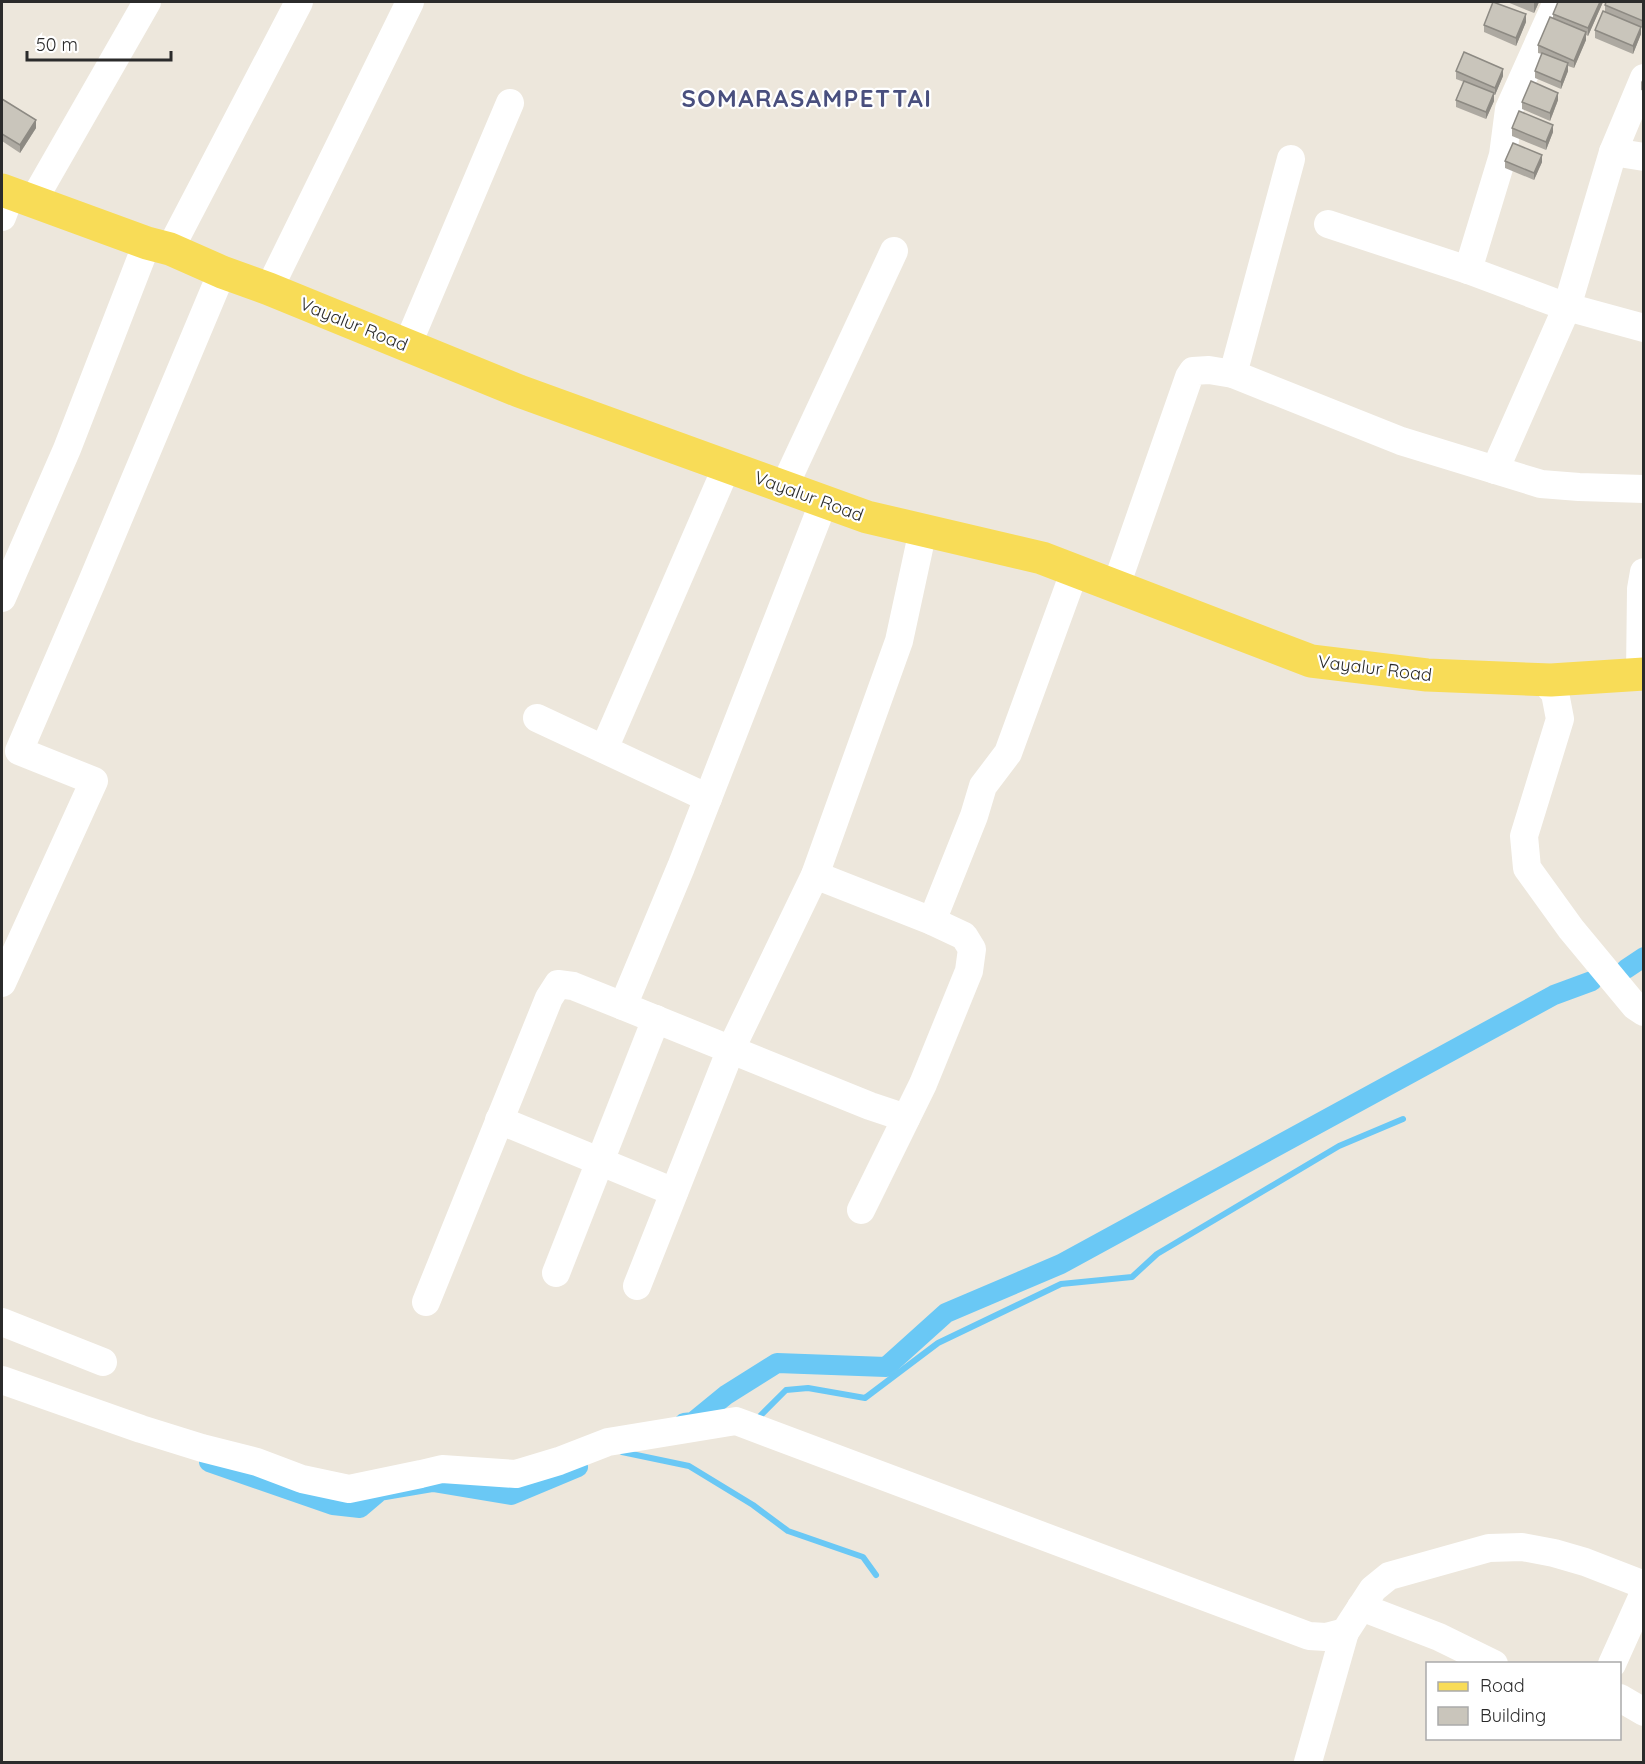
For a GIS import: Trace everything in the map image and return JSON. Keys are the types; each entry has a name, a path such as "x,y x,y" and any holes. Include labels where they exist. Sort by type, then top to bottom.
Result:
{"main road":[{"name":"Vayalur Road","path":"12,200 159,246 519,391 867,517 1042,558 1311,661 1427,675 1542,679 1642,674"}],"street":[{"path":"12,200 147,2"},
{"path":"2,598 159,246 299,2"},
{"path":"269,289 410,2"},
{"path":"1468,270 1503,155 1509,109 1557,2"},
{"path":"1495,470 1567,307 1613,152 1644,78"},
{"path":"407,346 510,103"},
{"path":"1613,152 1644,157"},
{"path":"1233,374 1291,159"},
{"path":"1328,224 1468,270 1567,307 1644,328"},
{"path":"784,487 894,251"},
{"path":"2,983 94,781 7,749 91,584 222,272"},
{"path":"1116,586 1189,377 1193,371 1199,369 1233,374 1401,441 1541,484 1579,488 1644,489"},
{"path":"604,749 727,466"},
{"path":"623,1006 681,867 824,501"},
{"path":"637,1287 731,1049 815,875 898,641 923,530"},
{"path":"932,921 974,816 983,786 1008,753 1075,570"},
{"path":"1642,674 1641,589 1644,572"},
{"path":"1542,679 1555,693 1560,719 1524,836 1527,868 1571,929 1635,1006 1644,1012"},
{"path":"537,718 708,798"},
{"path":"815,875 964,936 972,949 969,970 923,1084 861,1210"},
{"path":"426,1302 549,998 558,984 573,986 870,1106 906,1118"},
{"path":"556,1273 656,1019"},
{"path":"499,1120 674,1192"},
{"path":"2,1322 103,1362"},
{"path":"2,1380 141,1429 257,1462 302,1479 349,1489 442,1468 516,1474 560,1461 608,1442 736,1421 1309,1636 1326,1637 1345,1632"},
{"path":"1308,1762 1345,1632 1373,1589 1389,1576 1489,1548 1522,1547 1585,1562 1644,1585"},
{"path":"1613,1662 1644,1593"},
{"path":"1361,1607 1439,1637 1490,1662"},
{"path":"1621,1699 1644,1712"}],"building":[{"path":"1493,2 1526,14 1516,38 1484,25"},
{"path":"1558,2 1600,2 1588,28 1553,14"},
{"path":"1606,2 1644,2 1643,21 1605,5"},
{"path":"1603,11 1641,27 1633,46 1595,30"},
{"path":"1550,17 1586,32 1574,61 1538,45"},
{"path":"1464,52 1503,69 1495,88 1456,71"},
{"path":"1542,53 1568,63 1561,82 1535,71"},
{"path":"1464,81 1494,93 1486,112 1456,100"},
{"path":"1531,81 1558,93 1550,113 1522,102"},
{"path":"2,99 36,120 20,145 2,134"},
{"path":"1519,111 1553,125 1546,142 1512,128"},
{"path":"1513,143 1542,155 1534,173 1505,161"}],"waterway":[{"path":"1626,969 1644,957"},
{"path":"684,1423 693,1422 726,1395 777,1363 886,1367 946,1313 1061,1264 1554,995 1592,981"},
{"path":"758,1418 786,1390 808,1388 865,1398 938,1343 1061,1284 1132,1277 1157,1254 1339,1146 1403,1119"},
{"path":"622,1452 689,1466 753,1505 788,1531 863,1557 876,1575"},
{"path":"209,1462 333,1505 360,1508 380,1491 433,1482 511,1495 578,1467"}],"district":[{"name":"SOMARASAMPETTAI","path":"807,98"}]}
